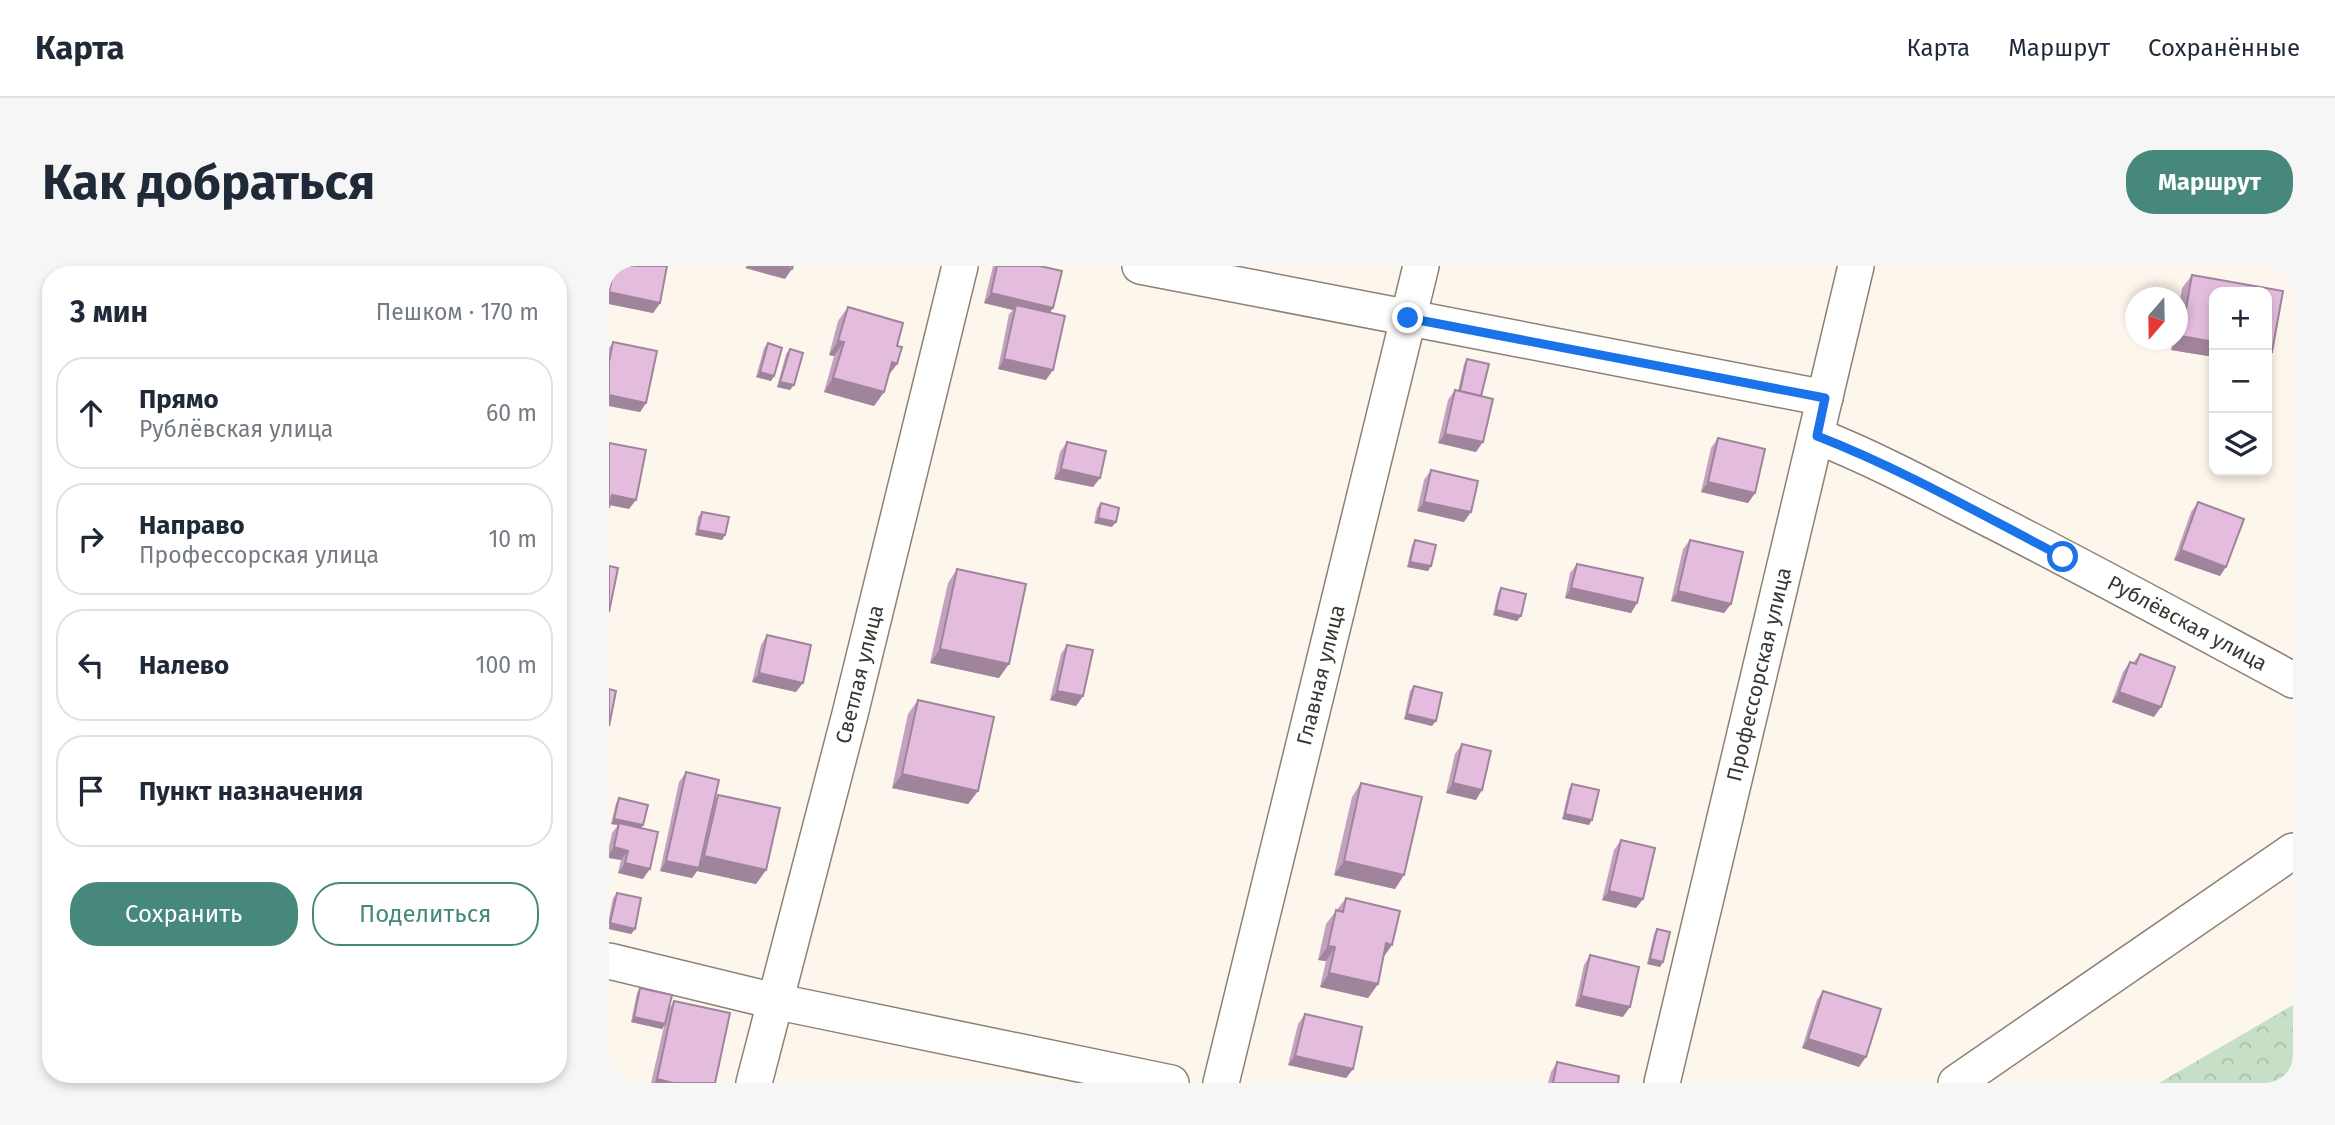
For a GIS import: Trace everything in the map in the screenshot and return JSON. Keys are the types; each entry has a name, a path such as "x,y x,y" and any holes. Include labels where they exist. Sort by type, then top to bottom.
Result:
{"street":[{"name":"Светлая улица","path":"754,1083 850,714 960,266"},
{"path":"1140,266 1825,398"},
{"name":"Главная улица","path":"1221,1083 1421,266"},
{"name":"Профессорская улица","path":"1662,1083 1856,266"},
{"name":"Рублёвская улица","path":"1817,436 1851,449 1911,479 2293,680"},
{"path":"1956,1083 2293,850"},
{"path":"609,961 774,1001 1171,1083"}],"green space":[{"path":"2293,1005 2293,1083 2159,1083"}],"building":[{"path":"615,266 667,266 660,303 609,292"},
{"path":"997,266 1040,266 1062,271 1053,308 991,293"},
{"path":"2192,275 2260,287 2209,287 2209,341 2188,337 2188,297"},
{"path":"2272,289 2283,291 2272,352"},
{"path":"1016,305 1065,316 1053,370 1004,359"},
{"path":"848,307 903,323 897,346 902,347 897,364 892,362 884,392 833,378 844,342 838,341"},
{"path":"613,342 657,351 646,403 609,395 609,362"},
{"path":"768,343 782,348 774,376 760,372"},
{"path":"790,349 803,353 794,385 780,382"},
{"path":"1467,359 1489,364 1481,396 1460,391"},
{"path":"1455,390 1493,399 1483,442 1445,434"},
{"path":"1718,438 1765,449 1755,493 1708,482"},
{"path":"1067,442 1106,451 1100,478 1061,469"},
{"path":"609,443 646,450 636,500 612,495 609,508"},
{"path":"1431,470 1478,481 1471,512 1424,502"},
{"path":"2198,502 2244,519 2226,567 2181,550"},
{"path":"1101,503 1119,508 1116,522 1098,518"},
{"path":"702,512 729,517 725,535 698,530"},
{"path":"1415,540 1436,545 1431,566 1410,562"},
{"path":"1690,540 1743,552 1731,604 1678,591"},
{"path":"1577,564 1643,578 1637,603 1571,588"},
{"path":"609,566 618,568 609,612"},
{"path":"957,569 1026,584 1009,664 940,649"},
{"path":"1501,588 1526,594 1521,616 1496,610"},
{"path":"767,635 811,645 803,683 759,673"},
{"path":"1067,645 1093,650 1083,696 1057,691"},
{"path":"2140,654 2175,667 2161,707 2119,692 2130,662 2136,664"},
{"path":"1414,686 1442,693 1436,721 1407,714"},
{"path":"609,689 616,691 609,726"},
{"path":"918,700 994,717 978,791 902,774"},
{"path":"1462,744 1491,751 1482,790 1453,783"},
{"path":"686,772 719,780 699,868 666,861"},
{"path":"1361,783 1422,797 1404,875 1344,861"},
{"path":"1572,784 1599,790 1592,820 1565,814"},
{"path":"718,795 780,808 766,870 704,856"},
{"path":"619,798 648,805 643,825 614,819"},
{"path":"619,823 658,832 650,869 625,863 628,851 614,847"},
{"path":"1621,840 1655,848 1643,899 1609,891"},
{"path":"617,893 641,898 635,929 610,923"},
{"path":"1346,898 1400,911 1392,945 1386,943 1378,984 1329,973 1335,947 1328,946 1336,910 1343,912"},
{"path":"1657,929 1670,932 1663,962 1650,959"},
{"path":"1590,955 1639,967 1630,1007 1581,996"},
{"path":"640,988 672,995 665,1024 634,1017"},
{"path":"1823,991 1881,1009 1866,1057 1808,1039"},
{"path":"674,1001 730,1013 715,1083 673,1083 657,1079"},
{"path":"1305,1014 1362,1027 1353,1069 1295,1056"},
{"path":"1557,1062 1619,1076 1618,1083 1553,1083"}],"route":[{"path":"1408,318 1825,398 1817,436 1851,449 2063,557"}]}
